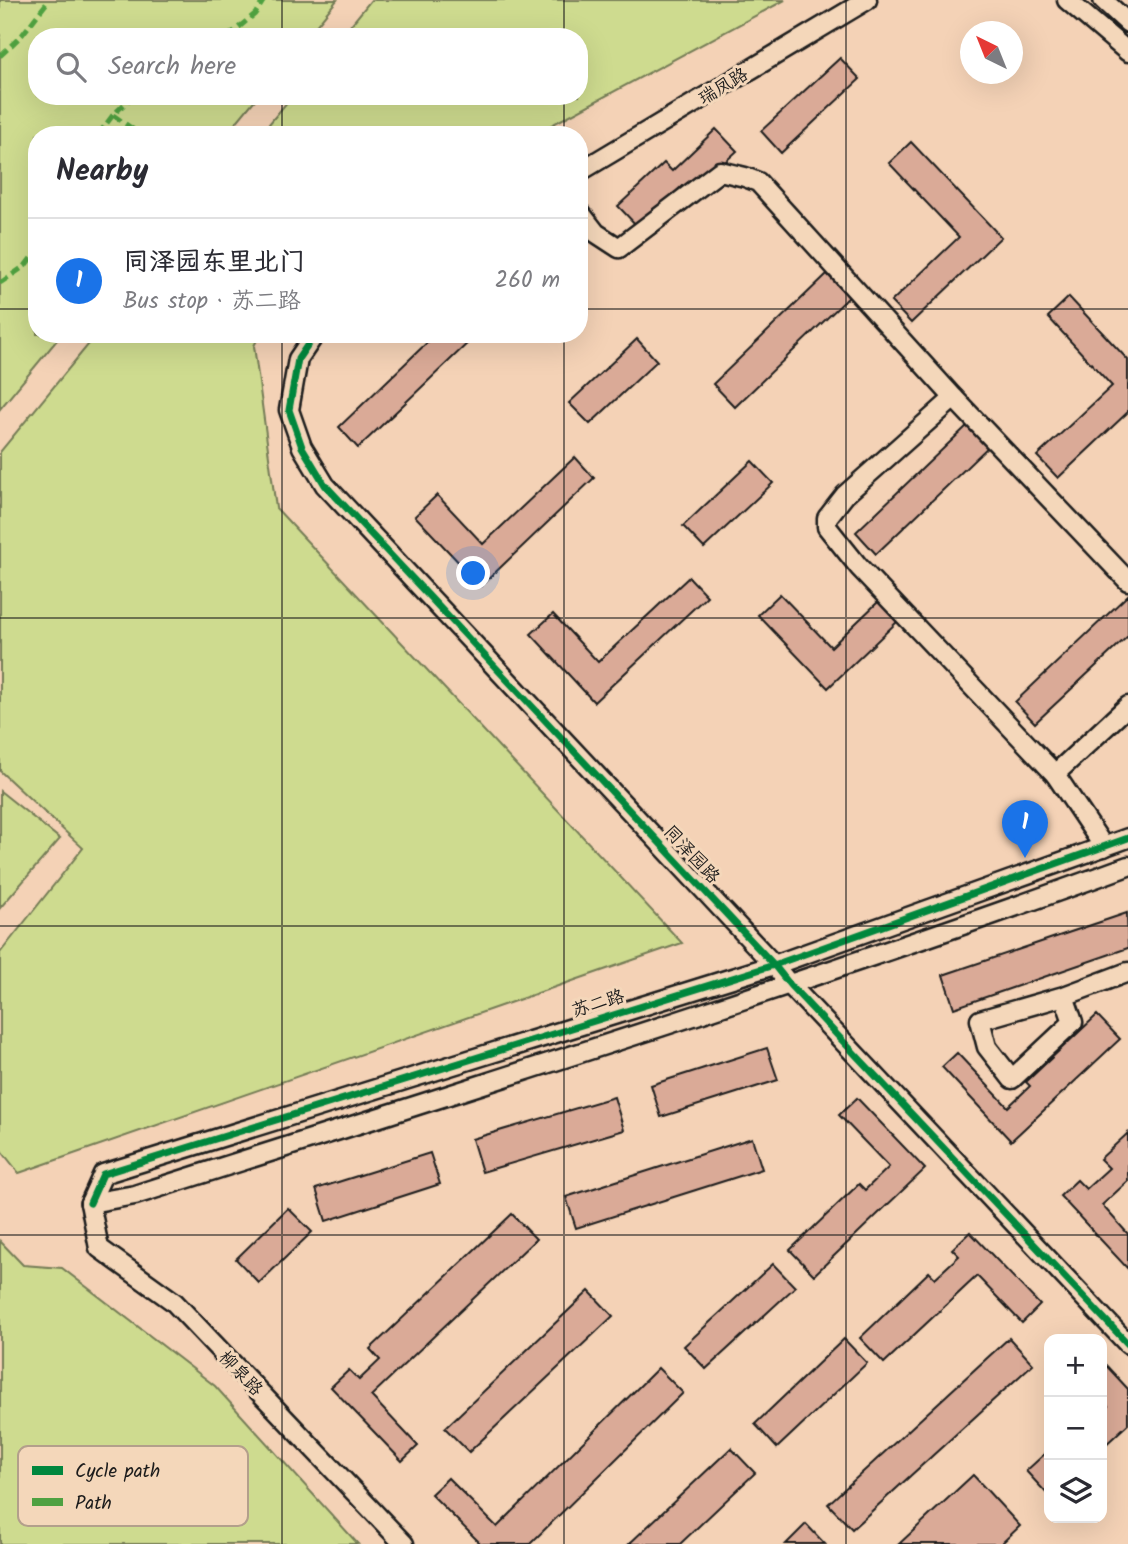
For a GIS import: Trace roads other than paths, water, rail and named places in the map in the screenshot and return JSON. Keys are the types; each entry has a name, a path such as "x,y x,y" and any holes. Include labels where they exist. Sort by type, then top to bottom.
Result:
{"street":[{"name":"瑞凤路","path":"588,167 867,0"},
{"path":"1067,0 1128,52"},
{"path":"1103,0 1128,23"},
{"path":"588,223 596,233 619,248 720,171 758,182 954,398 1128,581"},
{"name":"同泽园路","path":"308,343 298,359 289,410 302,447 325,485 1128,1344"},
{"path":"954,398 845,495 827,518 827,527 859,567 1055,774 1104,847"},
{"path":"1055,774 1128,706"},
{"name":"苏二路","path":"90,1203 103,1174 774,965 1128,838"},
{"path":"90,1203 135,1195 790,985 1128,866"},
{"path":"1064,996 1073,1022 1012,1079 986,1047 981,1020 1064,996 1128,972"},
{"name":"柳泉路","path":"90,1203 99,1248 174,1302 404,1544"}],"place":[{"name":"同泽园东里北门","path":"1025,858"}]}
